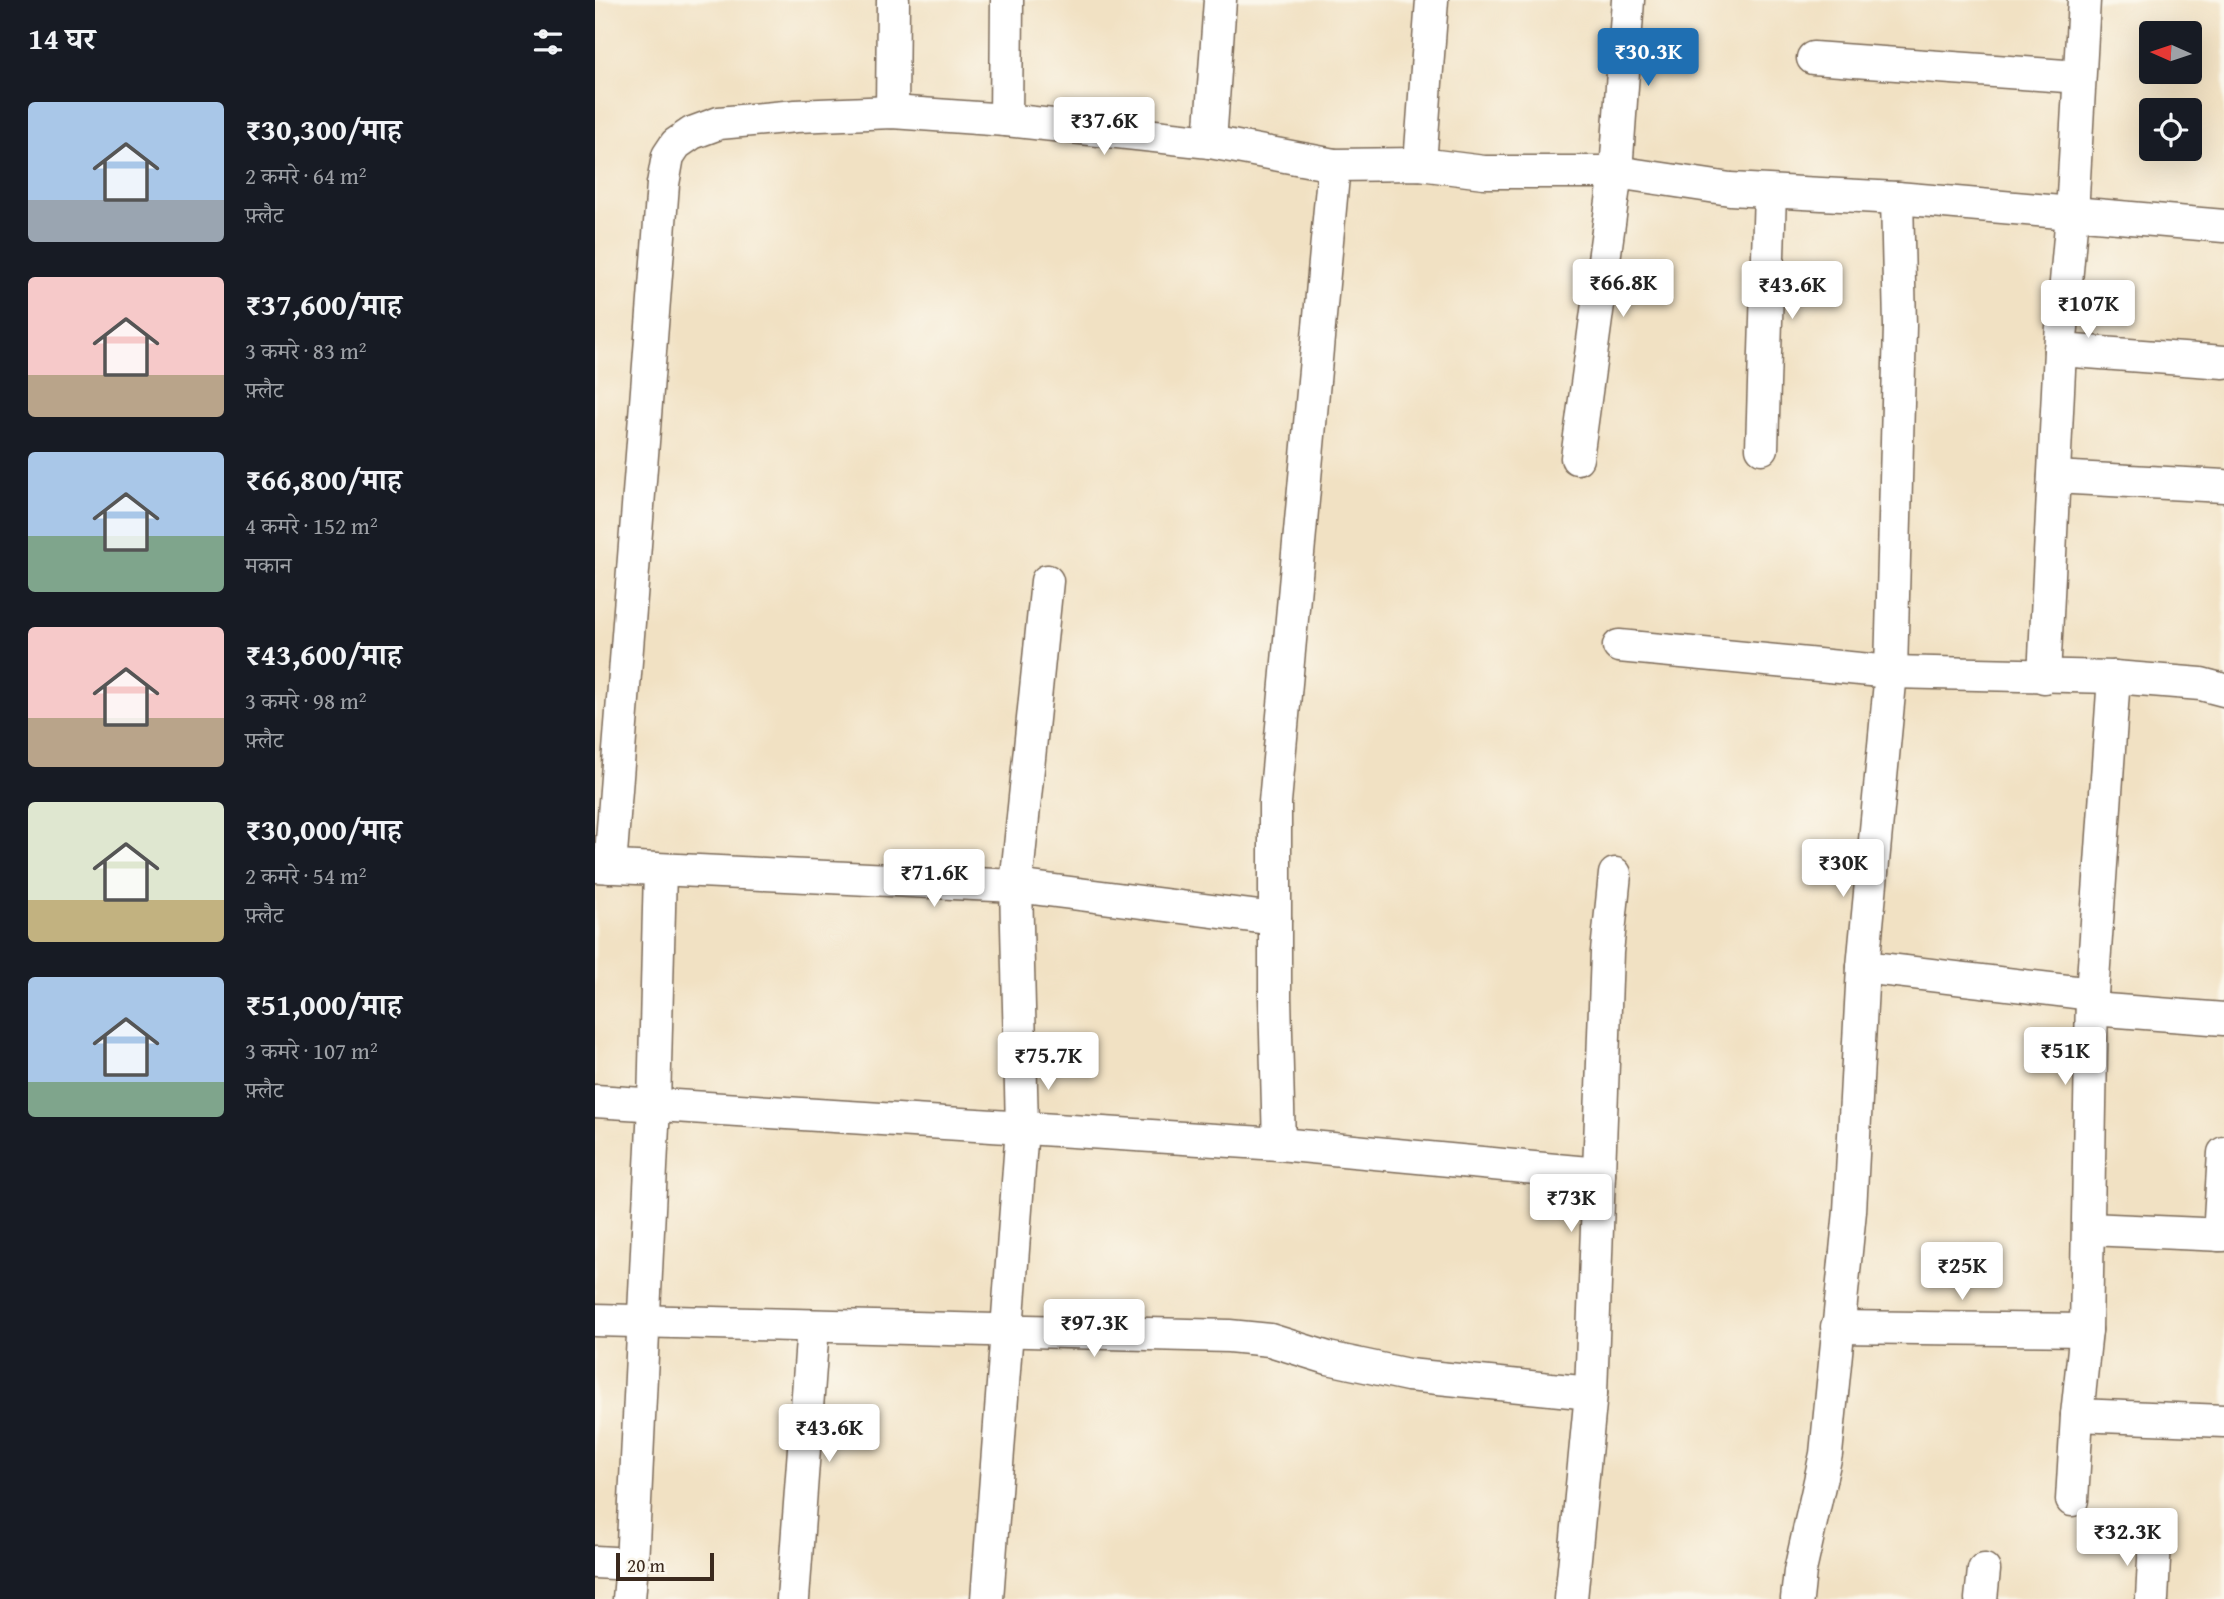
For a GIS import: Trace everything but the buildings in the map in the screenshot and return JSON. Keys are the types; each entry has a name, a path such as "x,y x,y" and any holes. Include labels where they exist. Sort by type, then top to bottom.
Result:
{"street":[{"path":"892,112 893,0"},
{"path":"1006,120 1007,0"},
{"path":"1210,142 1220,0"},
{"path":"1420,164 1433,0"},
{"path":"1577,458 1616,172 1627,0"},
{"path":"2045,677 2060,350 2072,215 2084,0"},
{"path":"1813,58 2079,77"},
{"path":"1275,919 1016,887 603,867 661,212 668,156 675,144 692,133 719,124 796,116 892,112 1006,120 1210,142 1334,165 1420,164 1484,172 1616,172 1730,189 1897,198 2224,226"},
{"path":"1279,1144 1275,997 1275,803 1334,165"},
{"path":"1762,448 1770,192"},
{"path":"1797,1599 1800,1571 1826,1454 1850,1211 1863,967 1891,672 1900,326 1897,198"},
{"path":"2060,350 2224,362"},
{"path":"2054,477 2224,486"},
{"path":"987,1599 1022,1128 1016,887 1047,581"},
{"path":"1619,646 1891,672 2114,677 2201,684 2224,690"},
{"path":"2072,1500 2086,1330 2092,1001 2114,677"},
{"path":"629,1599 654,1105 660,870"},
{"path":"1571,1599 1591,1393 1607,952 1615,874"},
{"path":"1863,967 2224,1018"},
{"path":"595,1101 1279,1144 1599,1174"},
{"path":"2089,1229 2222,1235 2224,1153"},
{"path":"595,1320 1229,1336 1270,1340 1328,1358 1408,1375 1591,1393"},
{"path":"793,1599 813,1326"},
{"path":"1837,1327 2086,1330"},
{"path":"2077,1415 2224,1421"},
{"path":"2152,1599 2155,1540"},
{"path":"595,1562 632,1564"}]}
